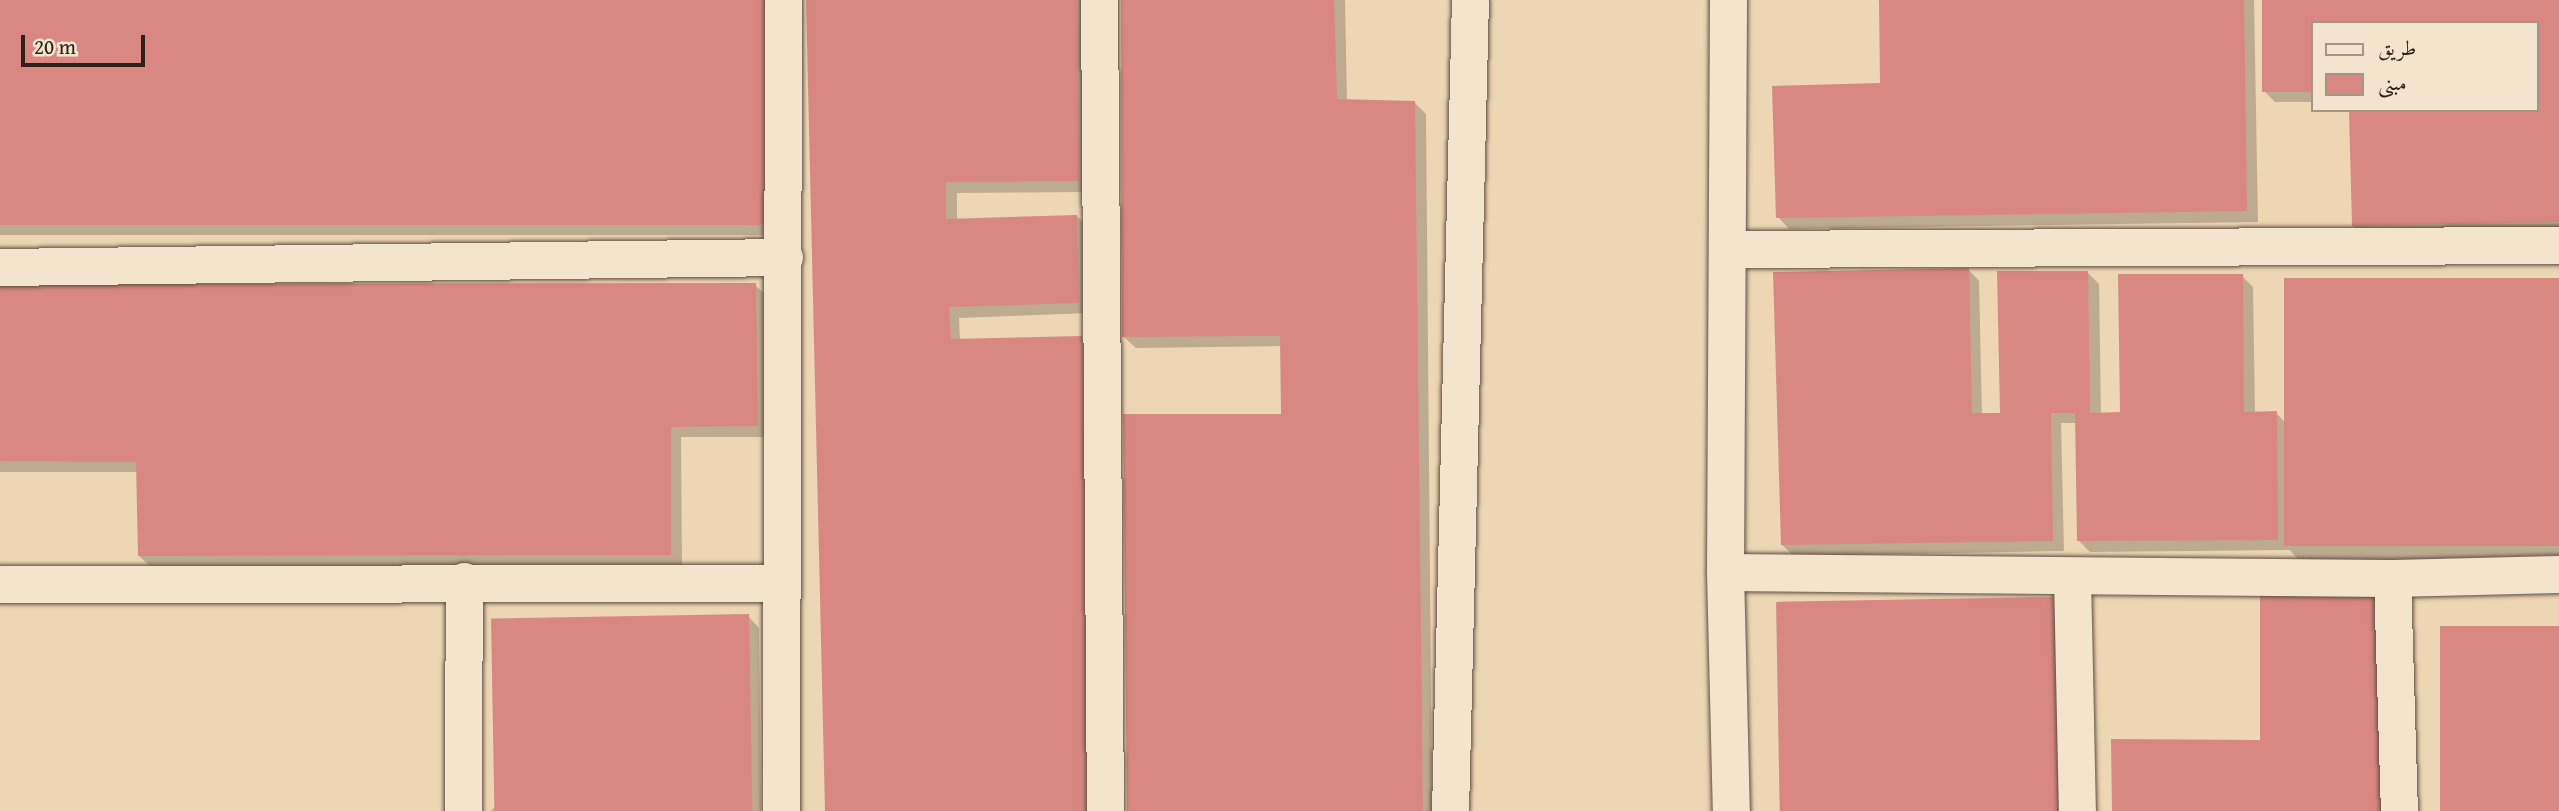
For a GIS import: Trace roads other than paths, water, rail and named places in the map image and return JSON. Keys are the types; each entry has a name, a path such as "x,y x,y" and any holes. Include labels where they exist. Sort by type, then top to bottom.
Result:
{"street":[{"path":"781,811 779,583 784,257 783,0"},
{"path":"1099,0 1105,811"},
{"path":"1450,811 1470,0"},
{"path":"1728,0 1730,249 1725,572 1731,811"},
{"path":"1730,249 2559,245"},
{"path":"0,267 784,257"},
{"path":"1725,572 2392,578 2559,574"},
{"path":"2072,576 2077,811"},
{"path":"2392,578 2399,811"},
{"path":"0,584 464,581 779,583"},
{"path":"463,811 464,581"}]}
